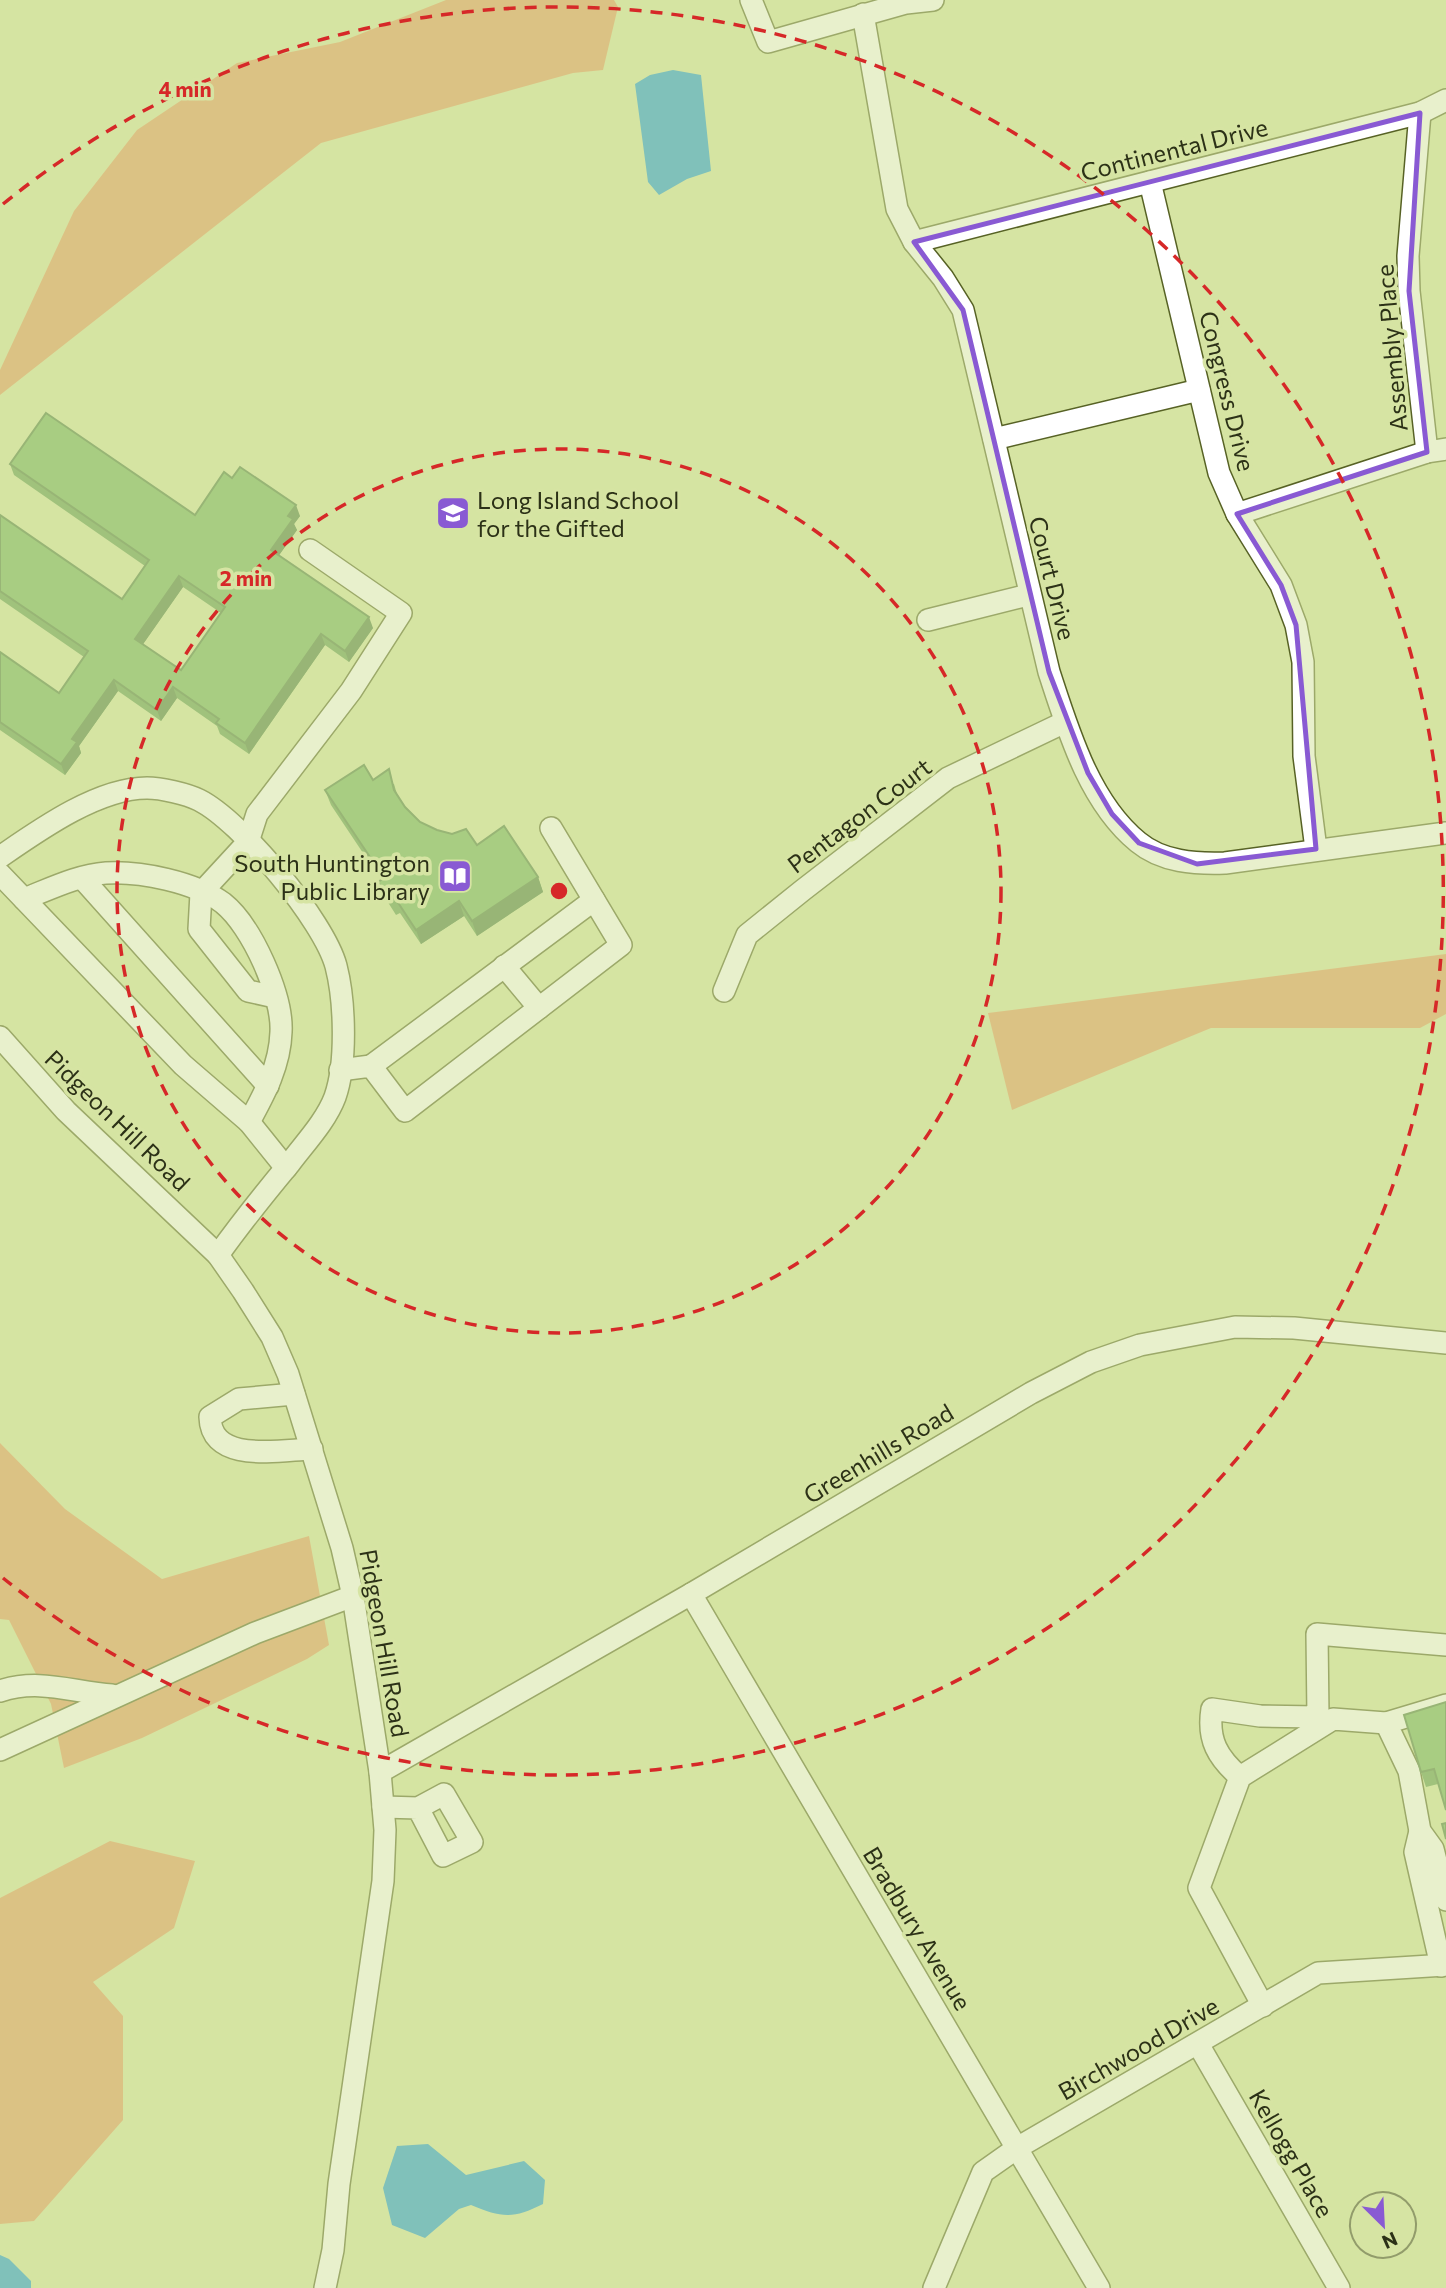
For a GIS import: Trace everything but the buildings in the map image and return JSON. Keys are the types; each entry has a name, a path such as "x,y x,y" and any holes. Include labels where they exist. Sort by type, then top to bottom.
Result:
{"street":[{"path":"751,0 768,42 906,3 933,0"},
{"name":"Court Drive","path":"863,14 897,209 914,242 943,278 963,310 1028,595 1065,722 1088,773 1112,814 1139,843 1166,857 1197,864 1225,863 1446,833"},
{"name":"Continental Drive","path":"914,242 1420,113 1446,100"},
{"name":"Assembly Place","path":"1420,113 1408,256 1409,291 1437,450"},
{"name":"Congress Drive","path":"1150,182 1219,473 1237,513 1280,585 1296,625 1303,662 1304,757 1316,849"},
{"path":"994,439 1199,390"},
{"path":"1237,513 1437,450"},
{"path":"275,997 248,990 199,929 201,893 248,842 257,814 351,691 401,612 310,550"},
{"path":"928,620 1028,595"},
{"name":"Pentagon Court","path":"724,992 747,935 803,890 948,778 1065,722"},
{"path":"0,857 60,816 104,798 147,788 199,800 272,865 316,922 336,965 342,1018 340,1070 335,1098 312,1136 218,1255"},
{"path":"371,1066 405,1111 621,945 551,828"},
{"path":"24,899 104,873 147,875 201,893 223,904 257,947 270,975 282,1030 278,1057 268,1086 249,1122"},
{"path":"0,874 184,1065 249,1122 286,1168"},
{"path":"82,878 268,1086"},
{"path":"340,1070 371,1066 594,900"},
{"path":"504,966 539,1008"},
{"name":"Pidgeon Hill Road","path":"0,1037 66,1111 218,1255 272,1337 312,1449 353,1595 380,1772 383,1881 339,2184 333,2250 325,2288"},
{"name":"Greenhills Road","path":"380,1772 691,1594 1031,1393 1091,1362 1140,1345 1235,1327 1294,1328 1446,1343"},
{"path":"294,1394 239,1399 210,1417 210,1431 221,1443 247,1451 312,1449"},
{"name":"Bradbury Avenue","path":"691,1594 1099,2288"},
{"path":"0,1750 255,1633 353,1595"},
{"path":"1240,1777 1220,1760 1209,1725 1212,1709 1260,1716 1318,1717 1317,1634 1446,1645"},
{"path":"0,1691 23,1683 118,1696"},
{"path":"1263,2006 1199,1888 1240,1777 1333,1719 1386,1723 1446,1705"},
{"path":"1386,1723 1409,1771 1420,1831 1415,1852 1444,1965"},
{"path":"383,1807 418,1808"},
{"path":"1420,1831 1433,1849 1446,1900"},
{"name":"Birchwood Drive","path":"934,2288 983,2172 1017,2148 1318,1973 1444,1965"},
{"name":"Kellogg Place","path":"1198,2044 1339,2288"}],"highlighted area":[{"path":"1420,113 1409,291 1427,452 1237,514 1281,585 1296,625 1316,849 1197,864 1139,843 1112,814 1088,773 1049,672 963,310 914,242"}],"shaded area":[{"path":"446,0 614,0 618,7 603,70 573,73 321,143 0,395 0,370 74,211 137,130 237,63 340,42"},
{"path":"1446,954 1446,1014 1420,1028 1211,1028 1012,1110 988,1013"},
{"path":"0,1443 65,1509 162,1579 309,1536 329,1645 307,1659 142,1738 64,1768 51,1704 9,1620 0,1619"},
{"path":"110,1841 195,1861 174,1928 93,1982 123,2016 123,2120 34,2221 0,2224 0,1898"}],"water":[{"path":"673,70 701,75 711,171 687,179 659,195 648,182 635,84 650,75"},
{"path":"428,2144 466,2175 524,2161 545,2180 543,2204 507,2215 471,2205 459,2209 425,2238 392,2225 383,2188 397,2146"},
{"path":"0,2255 9,2259 31,2281 31,2288 0,2288"}],"place":[{"name":"Long Island School for the Gifted","path":"453,513"},
{"name":"South Huntington Public Library","path":"455,876"}]}
